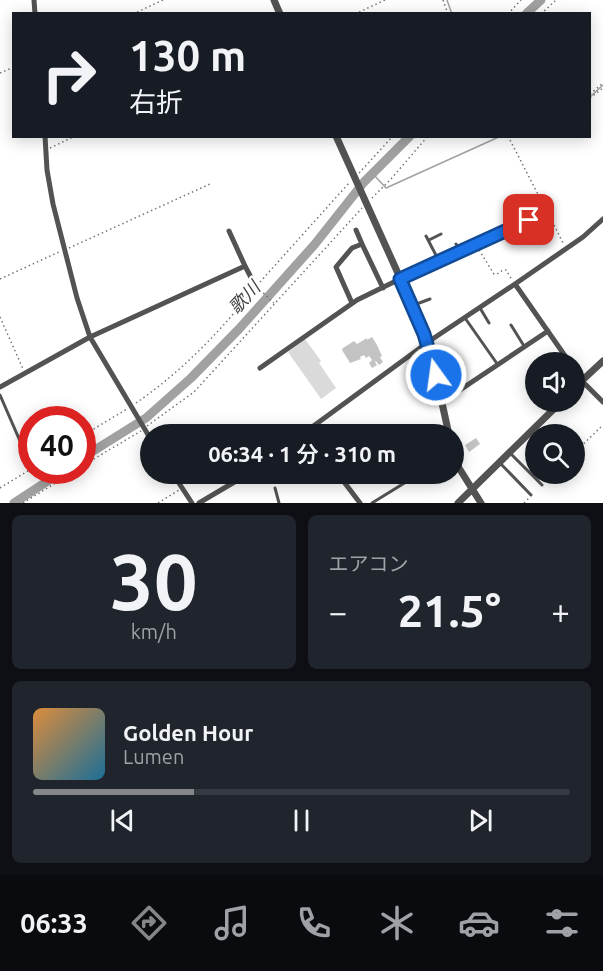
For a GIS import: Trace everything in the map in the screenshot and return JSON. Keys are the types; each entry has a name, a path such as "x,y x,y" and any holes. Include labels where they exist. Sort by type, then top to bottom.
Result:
{"street":[{"path":"45,138 47,170 64,250 90,337 141,424"},
{"path":"337,138 428,343 447,424"},
{"path":"260,368 352,303 547,212"},
{"path":"316,424 428,343 583,237 603,219"},
{"path":"356,230 383,288"},
{"path":"229,231 256,287"},
{"path":"352,303 336,267 352,248 362,244"},
{"path":"0,387 90,337 245,266"},
{"path":"515,284 562,352"},
{"path":"442,402 548,331"},
{"path":"585,378 603,361"},
{"path":"585,384 603,402"},
{"path":"458,503 551,412"},
{"path":"464,476 481,503"},
{"path":"179,484 192,503"},
{"path":"199,503 231,484"},
{"path":"346,484 360,503"}],"lane":[{"path":"439,261 428,238 441,234"},
{"path":"456,244 460,252"},
{"path":"412,305 429,299"},
{"path":"480,308 489,323"},
{"path":"465,318 498,366"},
{"path":"511,325 524,347"},
{"path":"0,395 18,436"},
{"path":"510,453 542,485"},
{"path":"500,464 531,495"},
{"path":"372,503 403,484"},
{"path":"275,488 279,503"}],"path":[{"path":"137,12 163,0"},
{"path":"359,12 385,0"},
{"path":"510,12 521,0"},
{"path":"543,12 556,0"},
{"path":"591,93 603,83"},
{"path":"591,97 603,88"},
{"path":"46,149 71,138"},
{"path":"96,427 153,391 187,363 235,314 256,287 391,138"},
{"path":"151,424 194,392 426,138"},
{"path":"509,138 566,249"},
{"path":"0,279 210,184"},
{"path":"475,244 491,272 497,274 506,270 515,284"},
{"path":"256,287 275,304"},
{"path":"0,317 25,373"},
{"path":"585,443 603,426"},
{"path":"96,458 140,431"},
{"path":"0,488 18,475"},
{"path":"23,503 54,484"},
{"path":"158,503 182,488"},
{"path":"524,503 531,495"}],"shaded area":[{"path":"305,339 336,388 321,399 288,352"}],"building":[{"path":"372,337 383,362 379,365 376,361 377,365 372,368 369,363 372,360 369,356 366,358 364,355 360,357 361,359 350,363 343,348 354,341 357,344"},
{"path":"476,438 480,444 469,452 465,445"}],"waterway":[{"path":"447,0 451,12"},
{"name":"歌川","path":"528,12 541,0"},
{"path":"591,96 603,85"},
{"name":"歌川","path":"96,449 146,418 191,378 239,329 315,244 364,182 408,138"},
{"path":"373,174 386,188 497,138"},
{"name":"歌川","path":"14,503 43,484"}],"route":[{"path":"436,375 428,343 400,279 529,220"}]}
